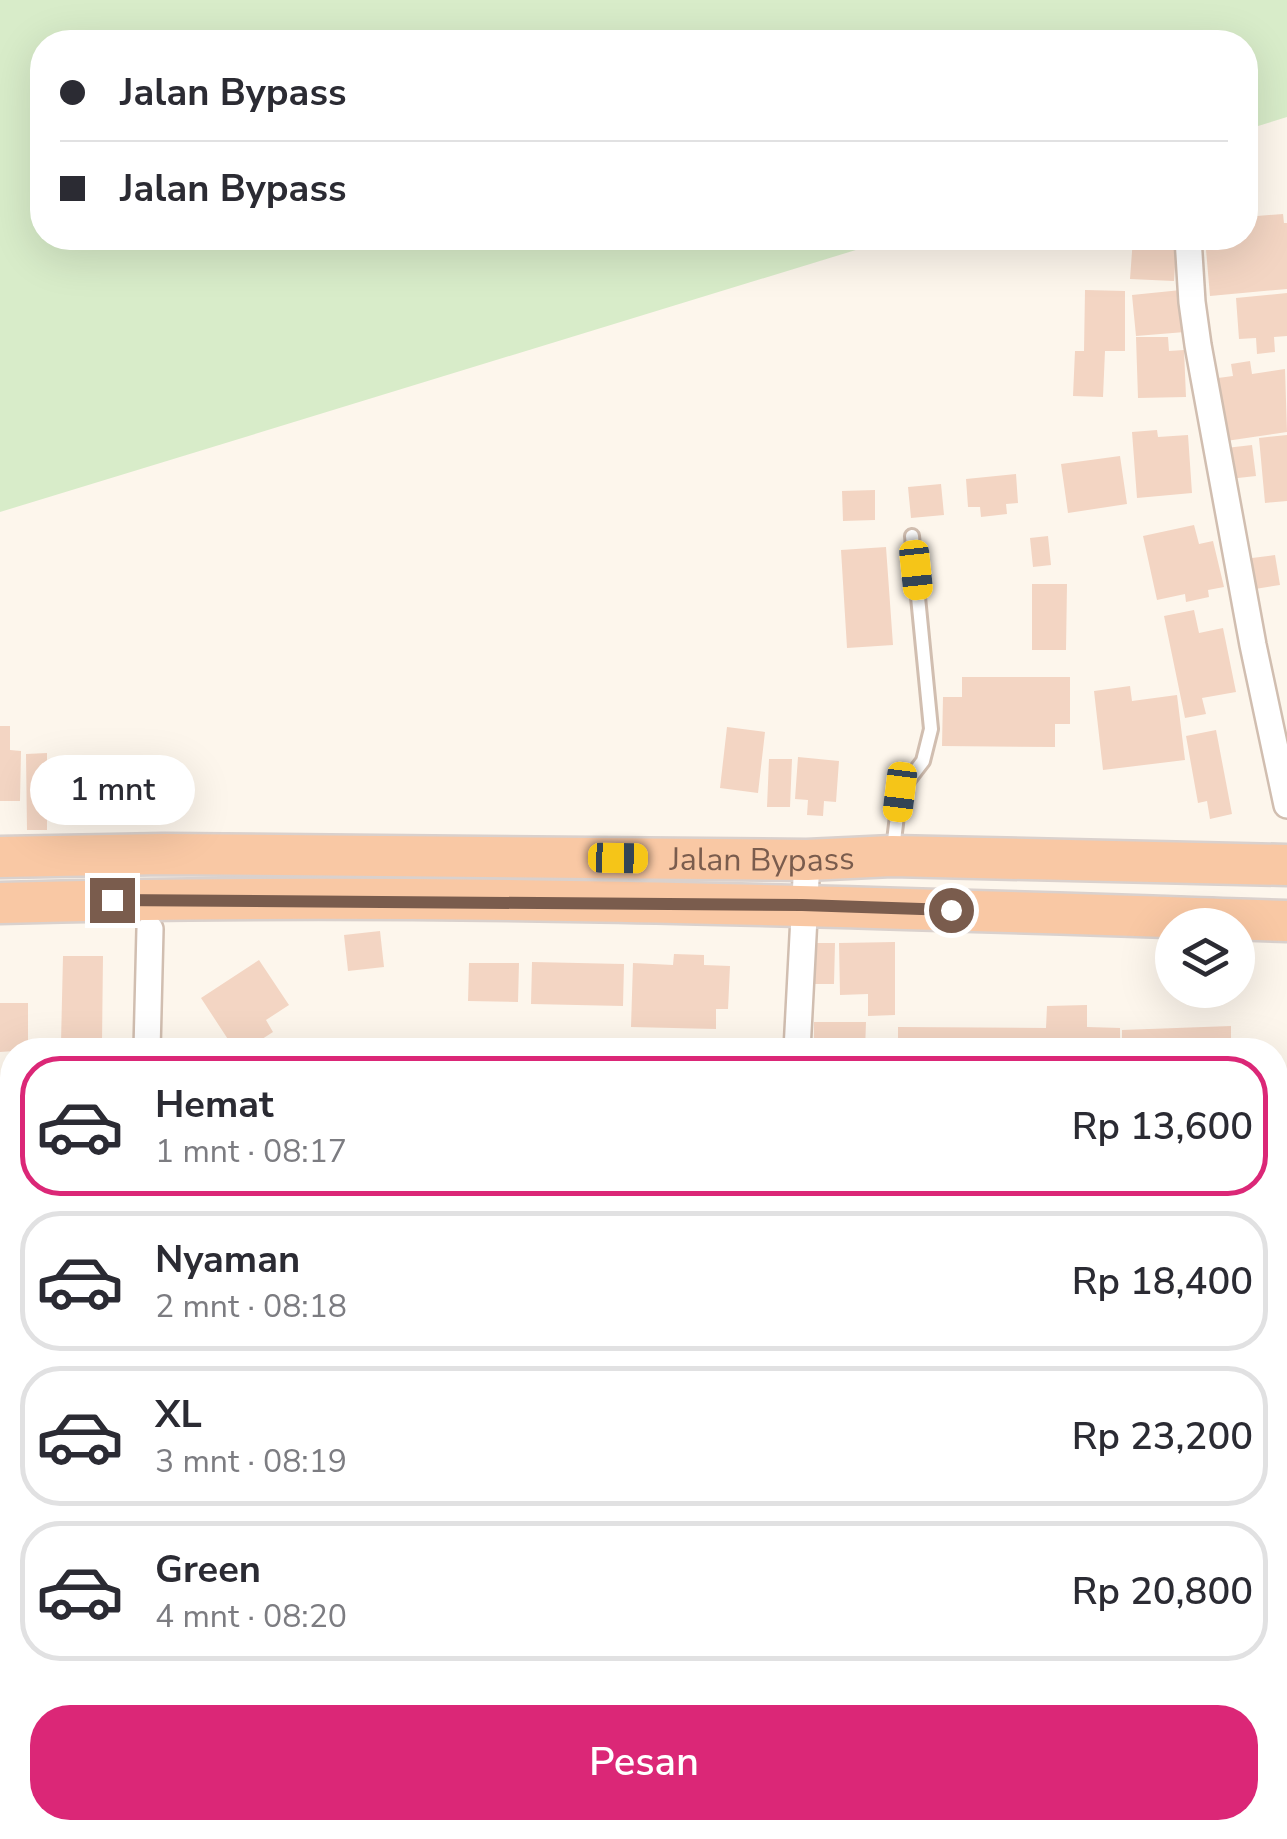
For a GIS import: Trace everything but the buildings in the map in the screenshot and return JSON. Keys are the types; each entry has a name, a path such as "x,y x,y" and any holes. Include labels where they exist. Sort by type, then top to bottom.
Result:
{"highway":[{"name":"Jalan Bypass","path":"0,856 806,860 892,856 1287,865"},
{"name":"Jalan Bypass","path":"0,903 150,914 802,905 1287,921"}],"street":[{"path":"1189,250 1196,330 1252,644 1287,805"},
{"path":"796,1038 806,860"},
{"path":"147,1038 150,914"}],"lane":[{"path":"892,856 900,792 923,761 931,729 912,536"}],"green space":[{"path":"0,0 1287,0 1287,117 1258,126 1258,30 30,30 30,250 856,250 0,512"}],"route":[{"path":"112,900 802,905 951,910"}]}
